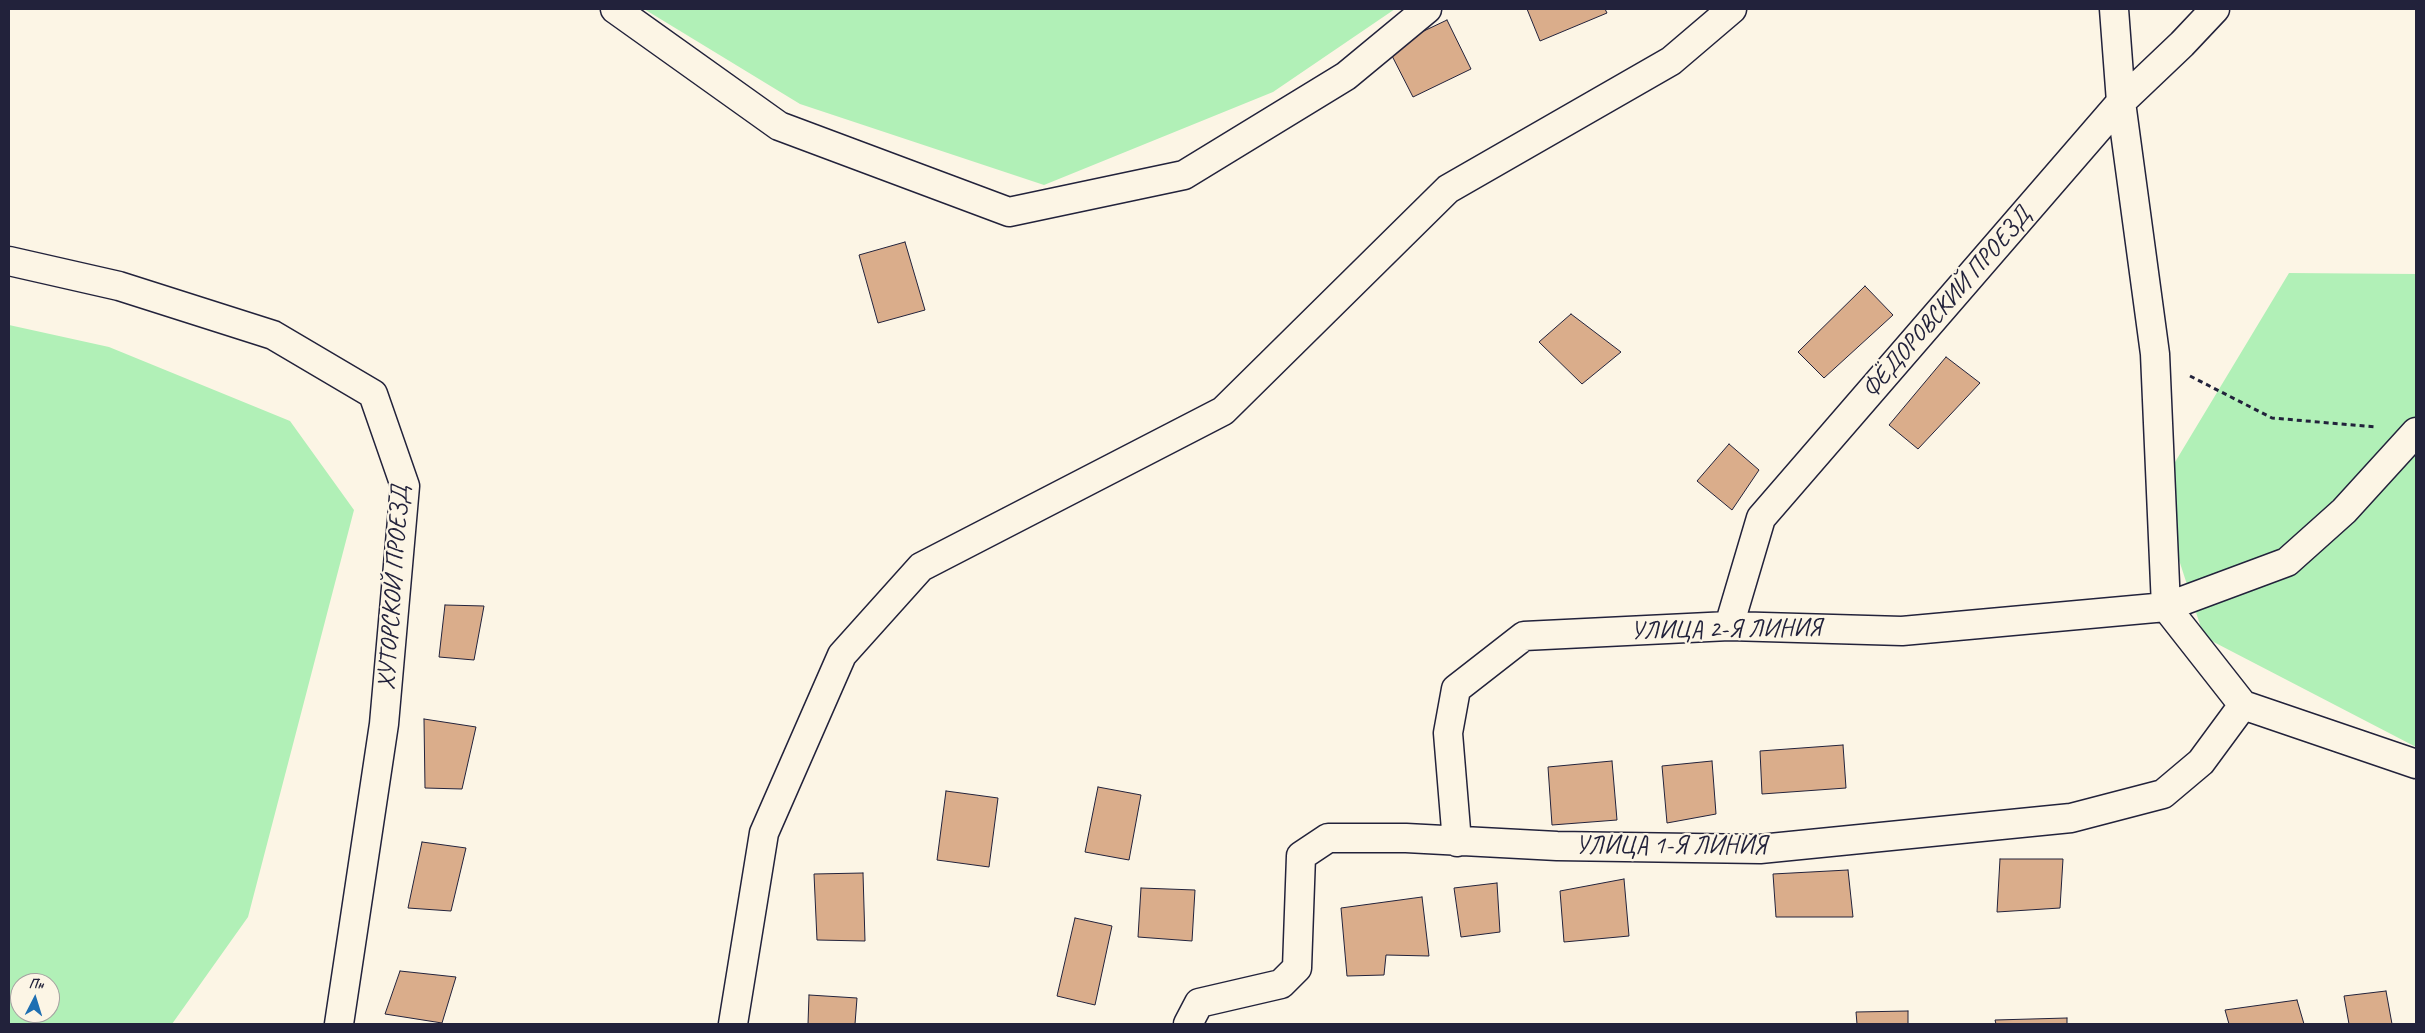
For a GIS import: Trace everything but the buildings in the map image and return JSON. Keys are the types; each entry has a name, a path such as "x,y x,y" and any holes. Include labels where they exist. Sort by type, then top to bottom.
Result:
{"street":[{"path":"615,9 779,126 1009,212 1184,175 1346,76 1427,9"},
{"path":"733,1024 764,833 842,655 921,567 1223,412 1448,188 1672,61 1732,9"},
{"path":"2114,9 2121,102 2155,354 2166,607 2243,705 2416,764"},
{"name":"ФЁДОРОВСКИЙ ПРОЕЗД","path":"1729,626 1761,518 2121,102 2182,44 2215,9"},
{"name":"ХУТОРСКОЙ ПРОЕЗД","path":"9,261 120,286 274,335 373,394 405,486 384,724 338,1024"},
{"path":"2166,607 2287,562 2344,511 2416,432"},
{"name":"УЛИЦА 2-Я ЛИНИЯ","path":"1457,842 1448,733 1456,689 1524,636 1729,626 1902,631 2166,607"},
{"name":"УЛИЦА 1-Я ЛИНИЯ","path":"1188,1024 1199,1003 1281,984 1297,968 1301,856 1328,838 1406,838 1556,846 1760,849 2071,818 2163,794 2200,762 2243,705"}],"path":[{"path":"2155,354 2211,388 2272,418 2378,427"}],"green space":[{"path":"644,9 1395,9 1273,92 1044,185 800,104"},
{"path":"2289,273 2416,274 2416,747 2204,637 2157,492"},
{"path":"9,325 109,347 290,421 354,510 248,917 172,1024 9,1024"}]}
